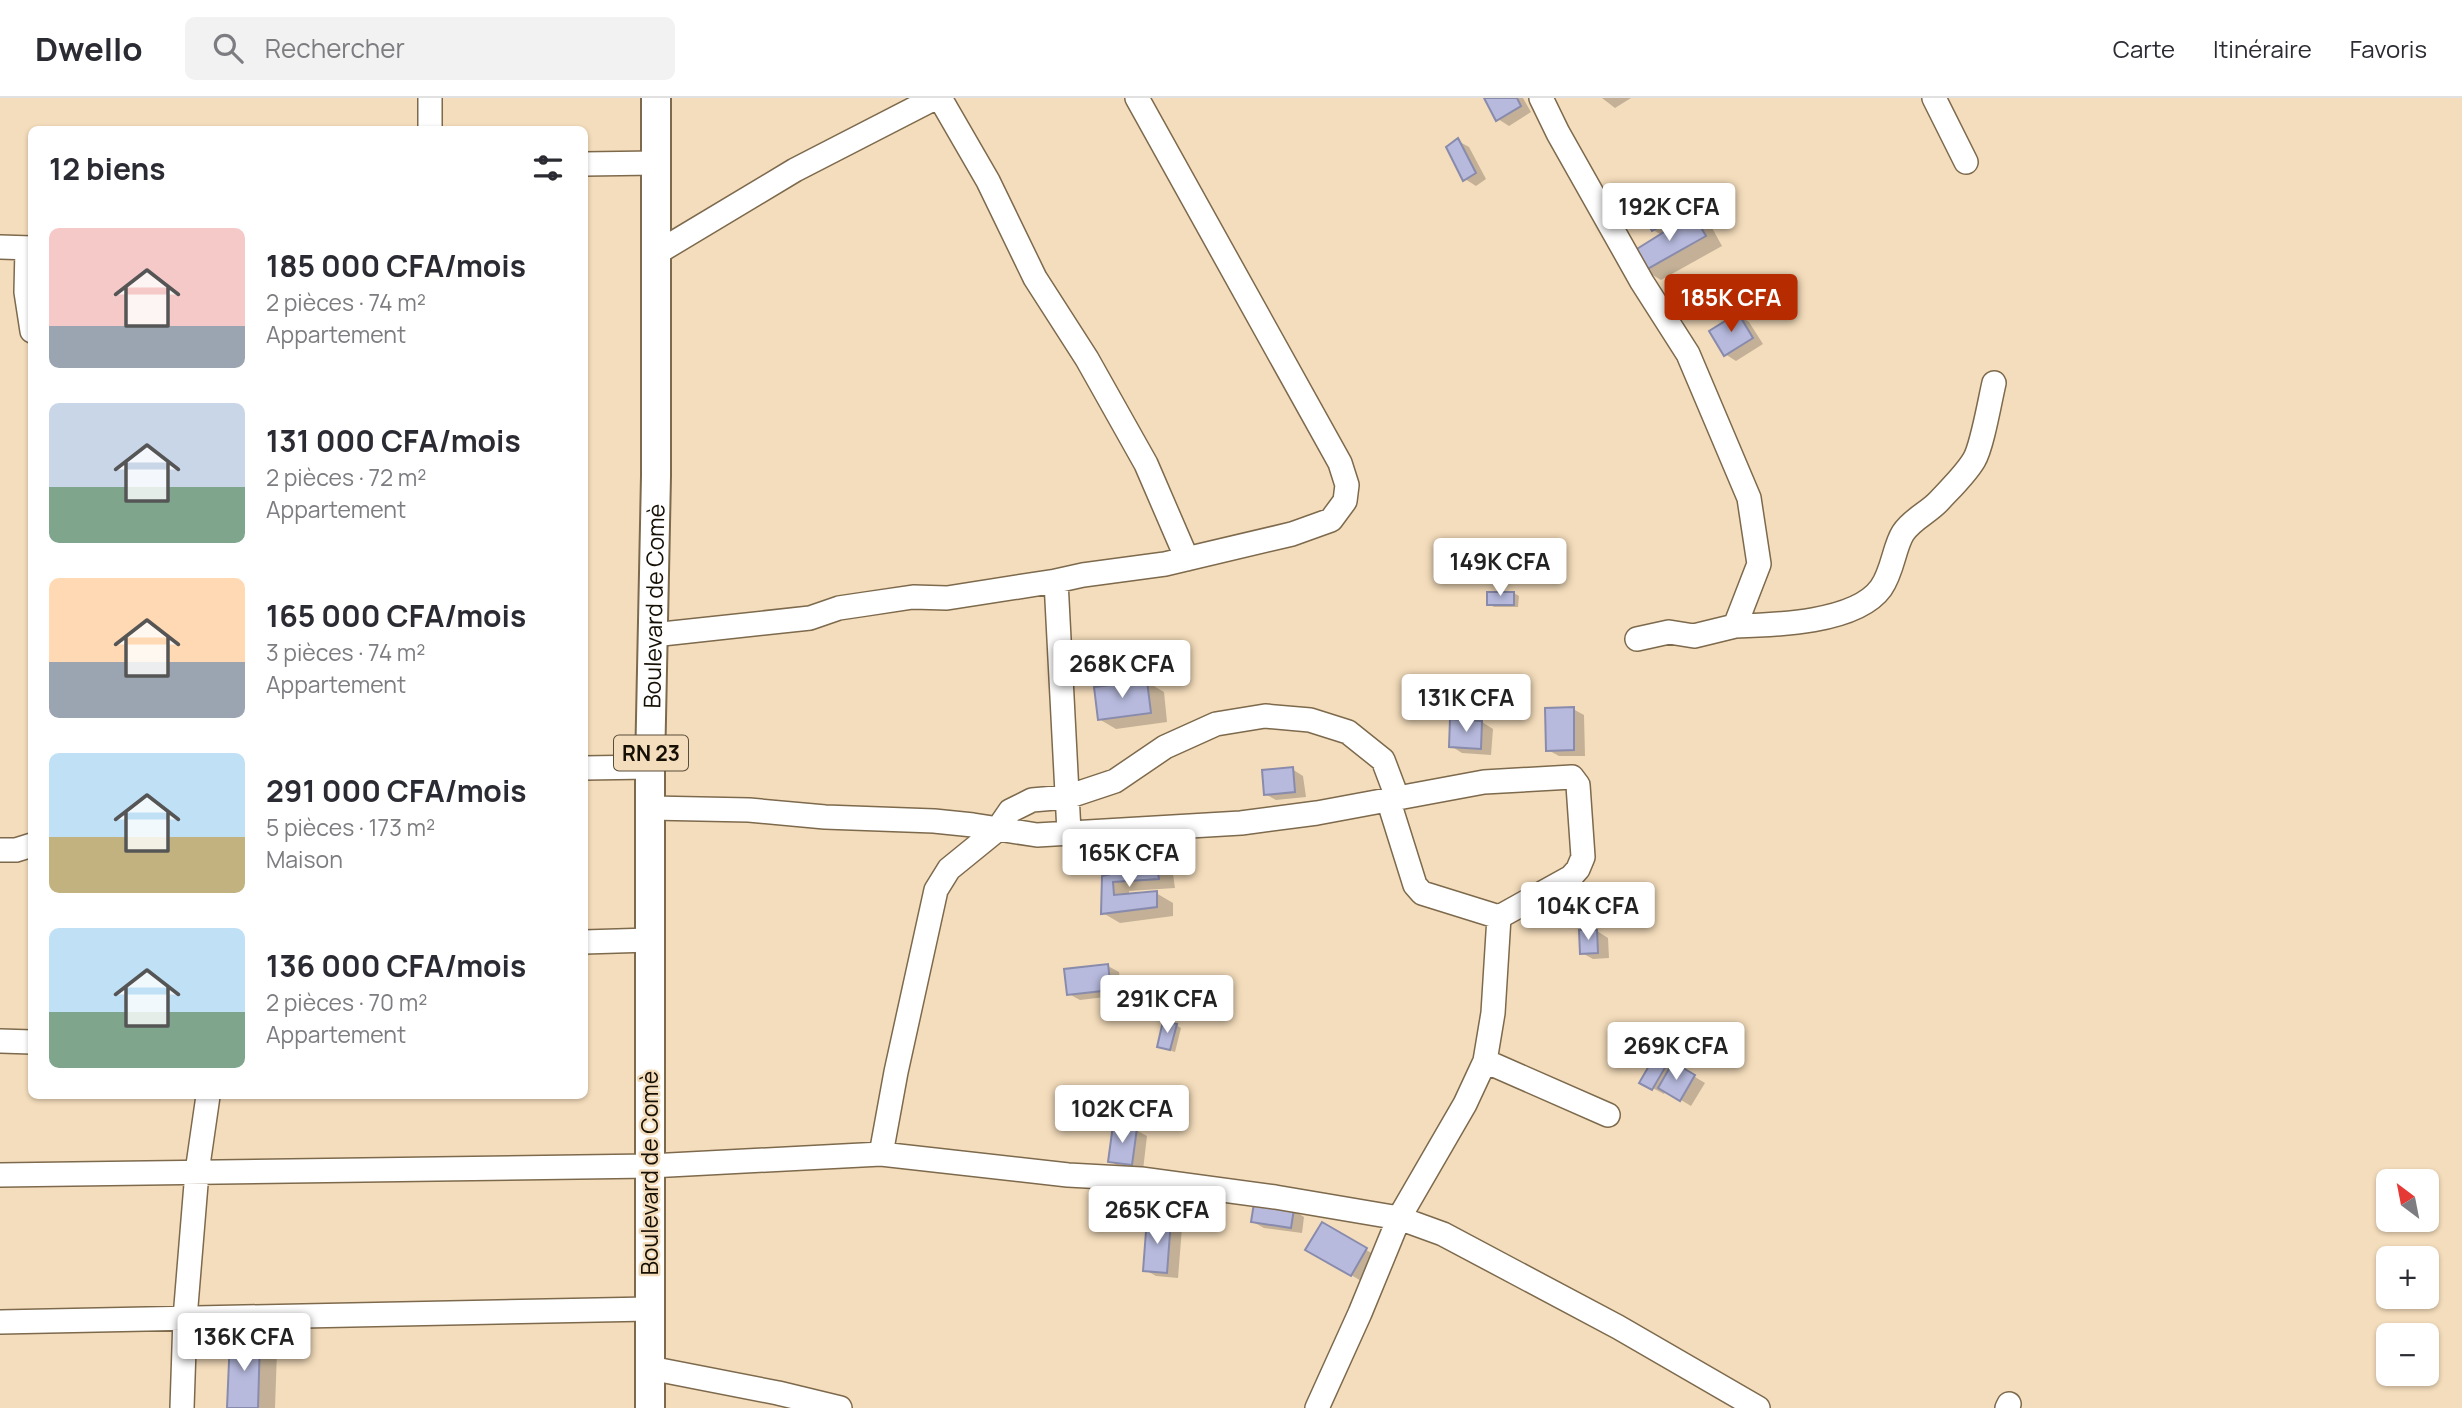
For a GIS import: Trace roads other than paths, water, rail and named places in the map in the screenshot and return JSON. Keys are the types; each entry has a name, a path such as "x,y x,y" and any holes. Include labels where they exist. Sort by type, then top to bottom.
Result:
{"main road":[{"name":"Boulevard de Comè","path":"650,1408 650,767 656,476 656,98"}],"street":[{"path":"430,98 432,126"},
{"path":"655,254 796,170 938,98 988,181 1035,278 1087,359 1146,464 1187,559"},
{"path":"653,635 810,618 839,608 913,597 947,598 1187,559 1292,534 1331,520 1345,501 1347,485 1340,463 1137,98"},
{"path":"1541,98 1642,282 1688,354 1749,498 1759,564 1735,626"},
{"path":"1934,98 1966,162"},
{"path":"588,164 656,163"},
{"path":"0,247 28,248"},
{"path":"28,263 28,305"},
{"path":"1637,639 1670,632 1694,636 1735,626 1811,621 1848,611 1872,597 1882,587 1895,560 1902,534 1936,504 1975,459 1994,383"},
{"path":"1056,581 1069,832"},
{"path":"651,808 749,810 852,819 934,821 974,825 997,830 1037,835 1241,823 1317,813 1392,798 1484,782 1572,777 1576,781 1583,857 1578,869 1571,877 1542,895 1499,917 1422,893 1415,885 1392,798 1382,760 1348,732 1310,720 1265,716 1216,724 1164,747 1115,781 1067,797 1032,800 1010,811 997,830 949,869 936,890 881,1154"},
{"path":"588,768 650,767"},
{"path":"0,850 16,850 28,846"},
{"path":"1317,1408 1399,1218 1465,1104 1485,1061 1493,1013 1499,917"},
{"path":"588,942 650,940"},
{"path":"0,1041 28,1042"},
{"path":"1485,1061 1608,1115"},
{"path":"182,1408 185,1318 197,1172 208,1099"},
{"path":"0,1175 650,1166 881,1154 1068,1175 1141,1179 1275,1197 1399,1218 1443,1234 1618,1327 1758,1408"},
{"path":"0,1322 649,1309"},
{"path":"650,1368 779,1393 840,1408"}]}
